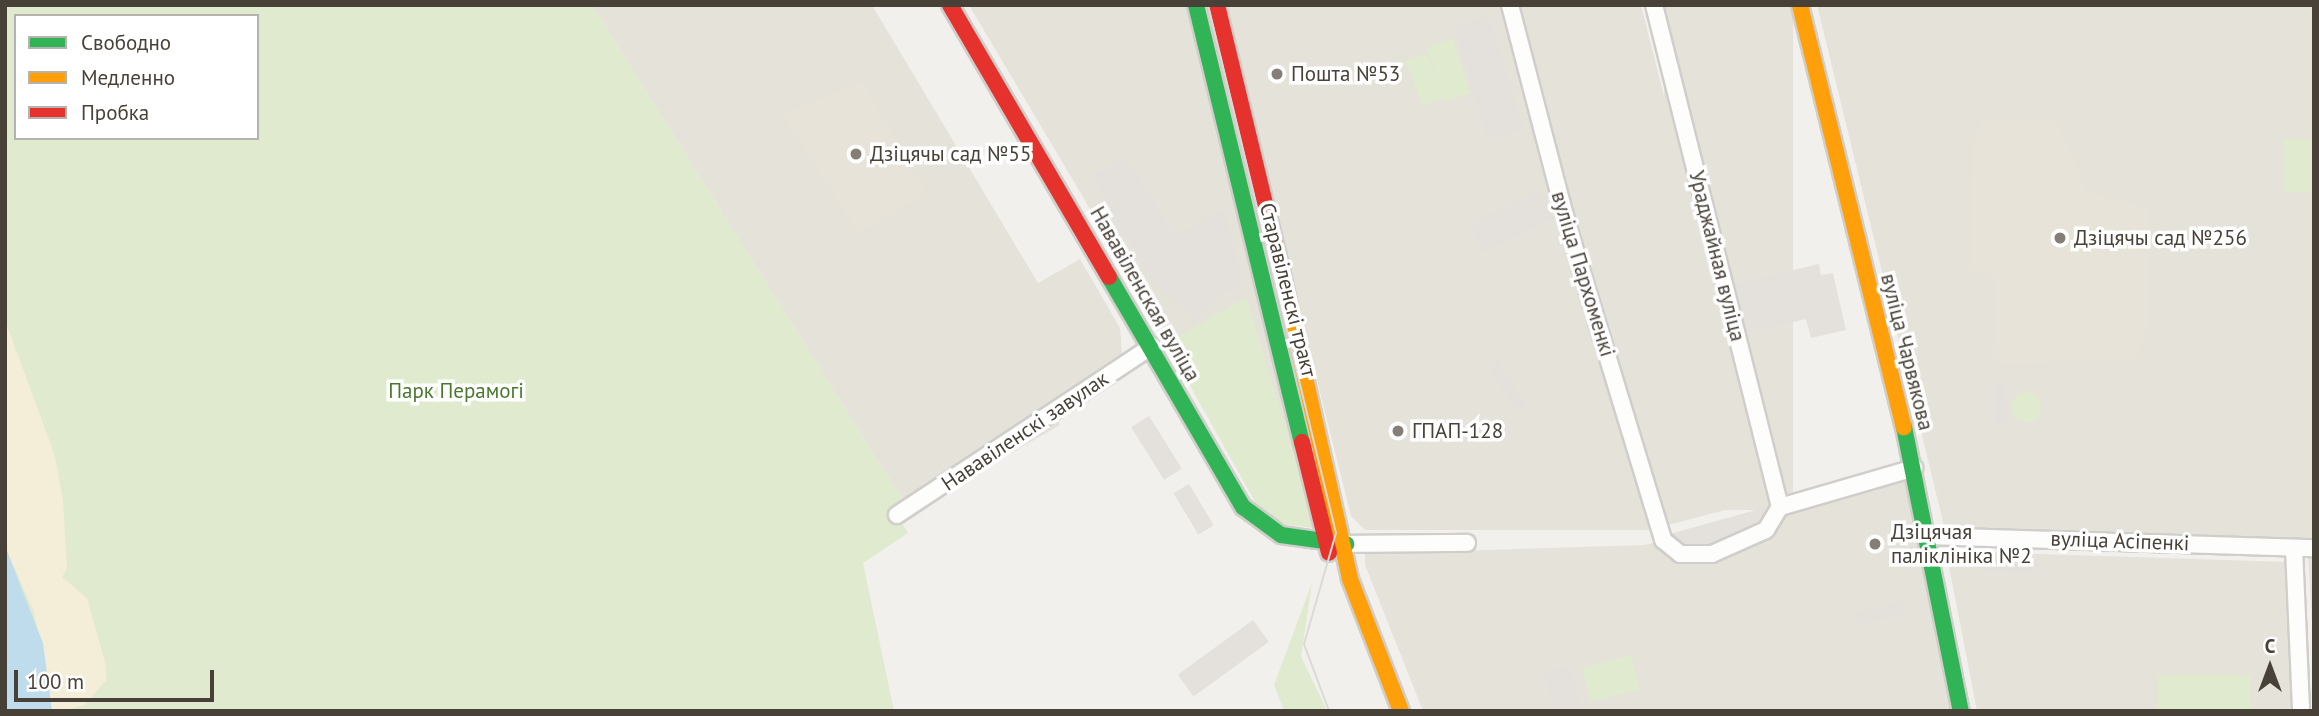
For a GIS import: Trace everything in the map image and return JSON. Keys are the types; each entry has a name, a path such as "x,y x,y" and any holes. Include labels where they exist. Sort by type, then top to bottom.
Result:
{"main road":[{"name":"Нававіленская вуліца","path":"950,5 1252,519 1281,535 1346,544"},
{"name":"Старавіленскі тракт","path":"1196,5 1325,540 1350,579 1402,711"},
{"name":"Старавіленскі тракт","path":"1217,5 1346,544 1350,579"},
{"name":"вуліца Чарвякова","path":"1800,5 1914,468 1961,711"}],"street":[{"name":"вуліца Пархоменкі","path":"1510,5 1565,216 1663,540 1680,554 1712,554 1766,530 1780,507"},
{"name":"Ураджайная вуліца","path":"1654,5 1780,507"},
{"name":"Нававіленскі завулак","path":"897,515 1152,346"},
{"path":"1780,507 1914,468"},
{"name":"вуліца Асіпенкі","path":"1927,536 2314,548"},
{"path":"1346,544 1467,543"},
{"path":"2294,548 2301,711"}],"shaded area":[{"path":"592,5 872,5 1038,283 1080,259 1120,328 1122,353 902,499"},
{"path":"969,5 1194,5 1317,529 1273,521 1169,344 1170,331 1159,325"},
{"path":"1223,5 1504,5 1656,530 1365,530 1351,516"},
{"path":"1520,5 1641,5 1766,499 1665,526 1571,212"},
{"path":"1664,5 1793,5 1793,510 1664,510"},
{"path":"1817,5 2314,5 2314,541 1945,530"},
{"path":"1489,16 1523,129 1488,140 1454,27"},
{"name":"Дзіцячы сад №55","path":"862,82 926,193 859,233 783,114"},
{"name":"Дзіцячы сад №256","path":"1983,118 2056,119 2087,192 2150,209 2150,319 2135,359 2004,364 1993,355 1995,275 1970,268 1973,144"},
{"path":"1125,156 1175,236 1225,209 1242,283 1208,304 1196,322 1154,283 1092,176"},
{"path":"1542,190 1555,218 1482,252 1469,224"},
{"path":"1819,264 1821,275 1833,273 1846,330 1811,338 1806,319 1745,333 1734,284"},
{"path":"1498,361 1526,405 1516,411 1489,367"},
{"path":"1994,381 2006,381 2008,424 1994,424"},
{"path":"1149,416 1182,469 1164,480 1131,427"},
{"path":"1056,418 1060,425 986,467 982,460"},
{"path":"1910,475 1953,711 1423,711 1365,565 1365,554 1644,545 1732,528"},
{"path":"1189,484 1214,525 1198,534 1174,493"},
{"path":"1770,506 1771,520 1735,538 1685,549 1675,547 1670,534"},
{"path":"1946,551 2289,562 2293,711 1977,711"},
{"path":"2308,553 2314,554 2314,658"},
{"path":"1979,560 2039,561 2039,572 1979,571"},
{"path":"1901,602 1904,614 1857,625 1854,614"},
{"path":"1253,620 1269,642 1194,697 1178,675"},
{"path":"1571,666 1581,711 1553,711 1544,672"}],"green space":[{"name":"Парк Перамогі","path":"5,5 592,5 902,499 897,515 908,533 863,563 894,711 5,711"},
{"path":"1453,39 1471,93 1444,102 1426,48"},
{"path":"1426,53 1443,98 1423,106 1405,61"},
{"path":"2284,139 2314,139 2314,192 2284,192"},
{"path":"1246,297 1311,509 1312,527 1286,525 1259,509 1170,350 1179,336"},
{"path":"2026,392 2037,396 2041,407 2037,418 2026,422 2015,418 2011,407 2015,396"},
{"path":"1312,583 1301,656 1327,711 1284,711 1274,685"},
{"path":"1631,655 1640,689 1591,702 1582,668"},
{"path":"2158,675 2251,675 2251,710 2158,710"}],"sand":[{"path":"5,320 55,456 63,501 67,568 62,577 87,598 106,666 106,680 85,705 62,711 52,711 34,612 5,546"}],"water":[{"path":"5,546 43,643 52,711 5,711"}],"tram line":[{"path":"1208,5 1336,533 1304,644 1329,711"}],"traffic: fast":[{"path":"1196,5 1302,442"},
{"path":"1109,277 1243,507 1281,535 1346,544"},
{"path":"1904,427 1961,711"}],"traffic: slow":[{"path":"1800,5 1904,427"},
{"path":"1281,270 1350,579 1401,711"}],"traffic: jam":[{"path":"950,5 1109,277"},
{"path":"1217,5 1281,270"},
{"path":"1302,442 1329,553"}],"place":[{"name":"Пошта №53","path":"1277,74"},
{"name":"Дзіцячы сад №55","path":"856,154"},
{"name":"Дзіцячы сад №256","path":"2060,238"},
{"name":"ГПАП-128","path":"1398,431"},
{"name":"Дзіцячая паліклініка №2","path":"1875,544"}]}
